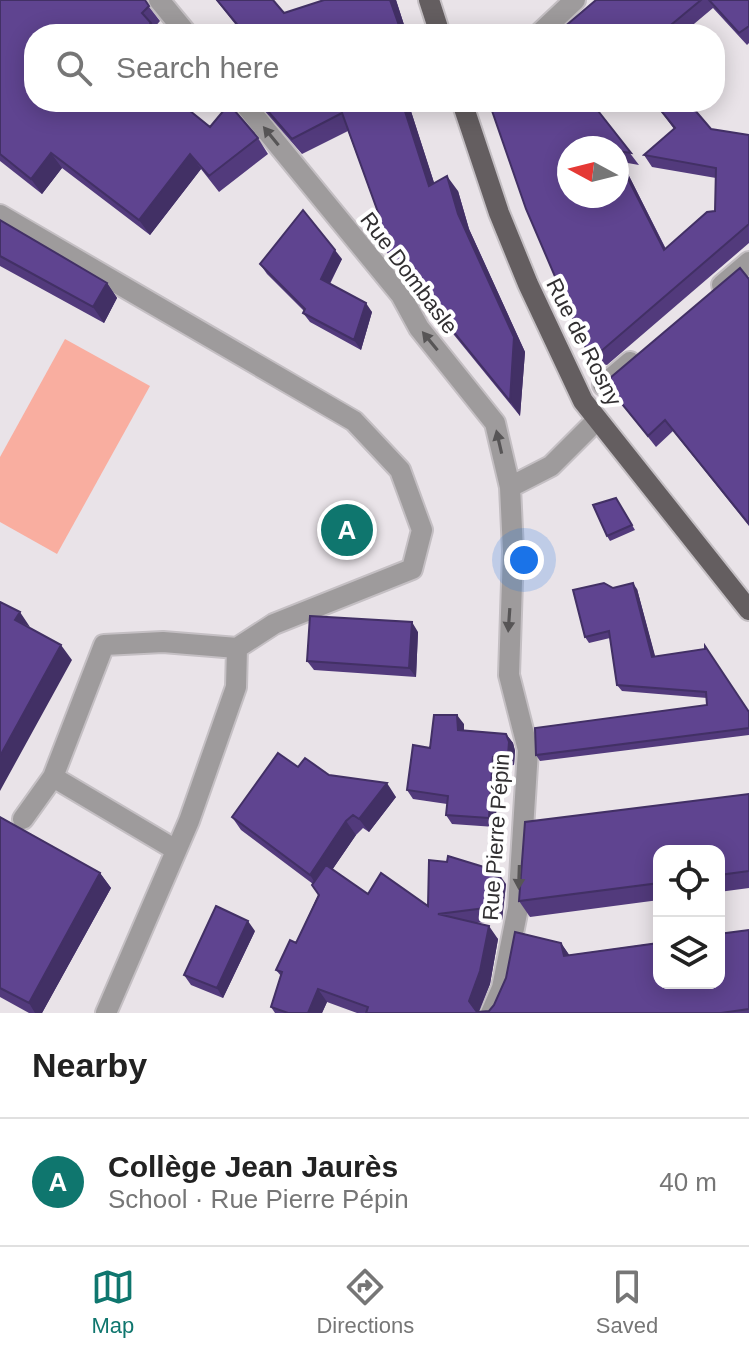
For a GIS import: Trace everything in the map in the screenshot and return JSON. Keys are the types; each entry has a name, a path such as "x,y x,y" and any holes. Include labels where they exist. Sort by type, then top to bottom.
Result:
{"main road":[{"path":"429,0 437,24"},
{"name":"Rue de Rosny","path":"467,112 499,213 528,284 563,362 596,421 749,610"}],"street":[{"path":"159,0 179,24"},
{"path":"550,24 575,0"},
{"name":"Rue Dombasle","path":"251,112 401,295 419,328 495,423 510,487"},
{"path":"0,215 354,421 400,470 422,530 412,569 274,624 237,648 163,642 104,645 53,777 23,819"},
{"path":"700,303 749,262"},
{"path":"603,385 652,344"},
{"path":"510,487 551,466 596,421"},
{"name":"Rue Pierre Pépin","path":"491,1013 502,988 518,908 528,750 509,675 513,551 510,487"},
{"path":"106,1013 176,850 236,687 237,648"},
{"path":"53,777 176,850"}],"shaded area":[{"path":"65,339 150,386 57,554 0,522 0,457"}],"building":[{"path":"0,0 145,0 149,6 142,13 150,24 24,24 24,112 191,112 210,127 222,112 236,112 258,138 209,176 190,154 139,220 51,153 31,179 0,154"},
{"path":"217,0 273,0 284,13 324,0 390,0 398,24 237,24"},
{"path":"596,0 701,0 672,24 568,24"},
{"path":"709,0 749,0 749,26 739,33"},
{"path":"269,112 405,112 429,186 447,176 458,214 514,337 510,401 365,223 379,215 342,113 292,139"},
{"path":"492,112 599,112 618,136 557,136 557,208 629,208 629,181 664,250 707,212 715,211 716,168 644,155 675,128 662,112 697,112 711,129 749,135 749,224 599,353 587,351 526,209"},
{"path":"303,210 335,250 321,279 366,303 354,340 303,313 305,309 260,264"},
{"path":"0,220 107,283 93,307 0,256"},
{"path":"740,268 749,279 749,524 665,420 648,436 609,388 610,378"},
{"path":"616,498 632,525 607,536 593,505"},
{"path":"604,583 613,588 633,583 652,657 705,649 705,646 749,712 749,728 536,755 535,728 707,705 706,692 617,685 609,631 585,637 573,590"},
{"path":"0,602 20,612 15,620 61,645 0,756"},
{"path":"310,616 412,622 409,668 307,661"},
{"path":"434,715 457,715 458,730 506,734 508,755 493,757 489,818 446,815 448,796 407,790 413,745 430,748"},
{"path":"278,753 298,767 305,758 329,775 387,783 359,819 353,815 346,821 310,875 232,817"},
{"path":"749,794 749,871 725,874 725,845 653,845 653,884 519,901 525,822"},
{"path":"0,817 100,873 29,1003 0,988"},
{"path":"448,856 497,871 493,907 438,914 489,926 480,971 469,1001 477,1012 489,1011 494,1005 506,978 515,932 561,943 564,956 653,944 653,989 725,989 725,933 749,930 749,1009 721,1013 366,1013 368,1007 318,989 308,1013 288,1013 271,1007 282,972 276,970 290,940 296,943 319,895 312,885 326,865 368,894 381,873 428,906 429,860 447,862"},
{"path":"216,906 248,921 217,988 184,975"}],"place":[{"name":"Collège Jean Jaurès","path":"347,530"}]}
